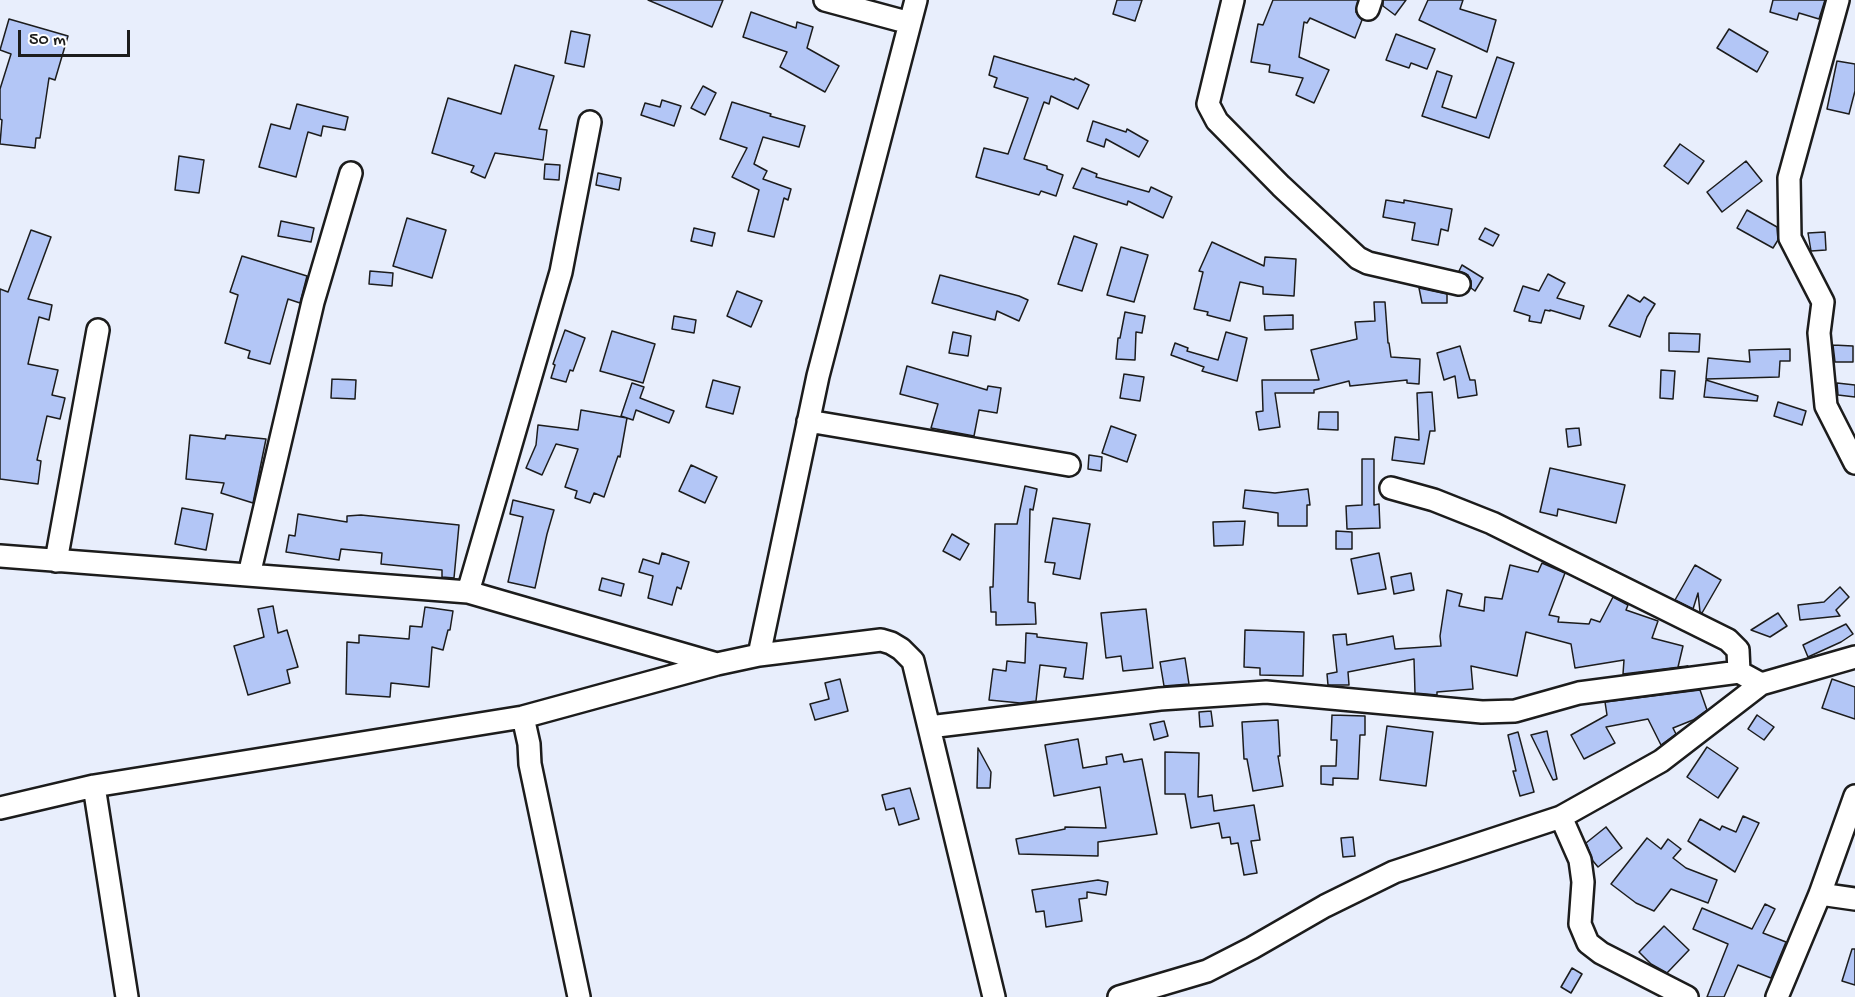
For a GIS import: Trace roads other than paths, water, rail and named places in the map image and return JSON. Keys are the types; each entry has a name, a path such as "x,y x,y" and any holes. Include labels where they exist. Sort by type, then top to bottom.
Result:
{"street":[{"path":"825,0 910,23"},
{"path":"759,655 818,376 916,0"},
{"path":"1233,0 1208,104 1217,121 1281,186 1358,258 1368,263 1459,284"},
{"path":"1838,0 1789,178 1790,238 1823,302 1820,333 1826,406 1855,463"},
{"path":"468,592 561,272 590,122"},
{"path":"249,575 313,302 351,173"},
{"path":"56,561 98,330"},
{"path":"808,421 1069,465"},
{"path":"1391,488 1434,500 1492,523 1728,640 1738,650 1739,672"},
{"path":"0,556 468,592 717,664"},
{"path":"0,808 94,786 523,717 717,664 759,655 881,640 901,649 913,661 994,997"},
{"path":"1119,997 1175,989 1325,906 1394,873 1561,817 1661,762 1761,684 1855,657"},
{"path":"928,727 1160,699 1266,692 1482,712 1515,711 1580,693 1739,672 1761,684"},
{"path":"523,717 529,744 530,764 579,997"},
{"path":"94,786 127,997"},
{"path":"1777,997 1820,894 1855,796"},
{"path":"1561,817 1580,860 1583,882 1580,924 1588,943 1601,953 1687,997"},
{"path":"1820,894 1855,899"}]}
